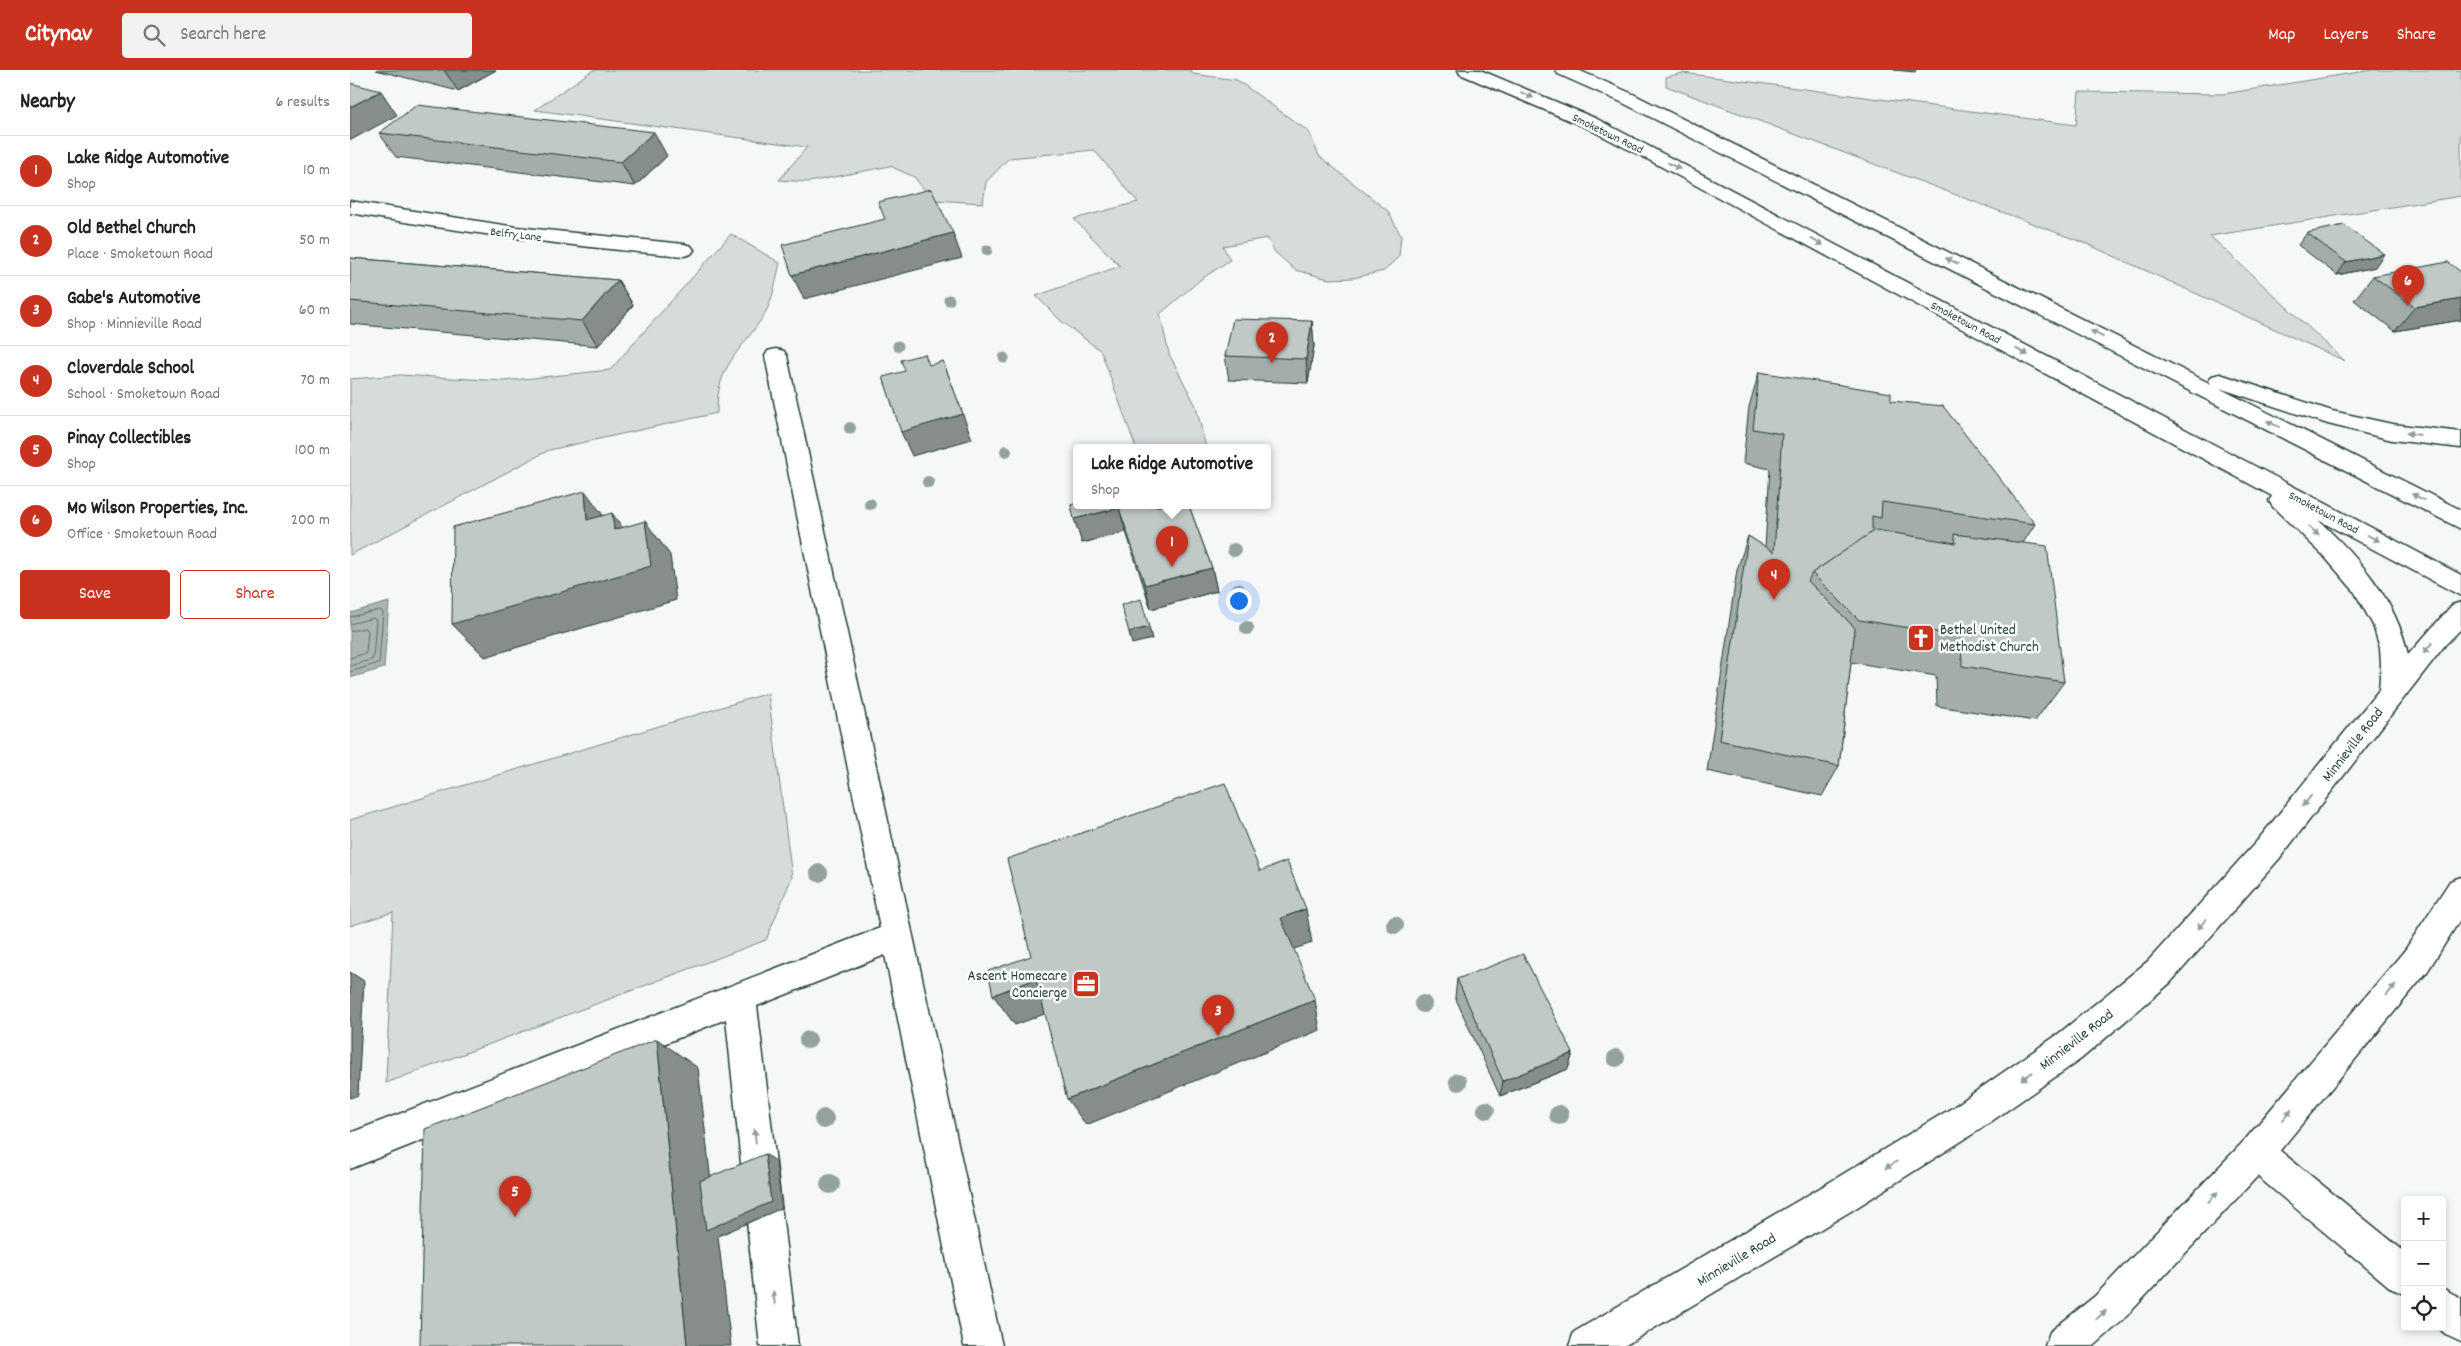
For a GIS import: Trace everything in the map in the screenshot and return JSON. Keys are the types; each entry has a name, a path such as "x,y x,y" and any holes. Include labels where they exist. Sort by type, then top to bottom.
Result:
{"main road":[{"name":"Smoketown Road","path":"1466,70 1591,123 1655,156 2461,586"},
{"path":"1564,70 1627,98 2461,520"},
{"name":"Belfry Lane","path":"350,207 468,228 584,243 684,250"},
{"path":"2122,347 2328,417 2392,432 2461,440"},
{"path":"776,356 983,1346"},
{"path":"2252,474 2333,549 2364,586 2384,622 2393,648 2395,662 2392,694"},
{"name":"Minnieville Road","path":"1588,1346 1838,1198 1964,1120 2070,1047 2159,972 2268,850 2436,638 2461,612"},
{"path":"2064,1346 2108,1309 2256,1152 2416,961 2461,891"},
{"path":"350,1151 897,936"},
{"path":"740,999 780,1346"},
{"path":"434,1154 435,1118"},
{"path":"2256,1152 2401,1273"},
{"path":"2446,1310 2461,1323"}],"shaded area":[{"path":"593,70 1190,70 1193,74 1237,80 1309,132 1319,156 1388,211 1401,236 1399,256 1384,271 1353,278 1329,279 1295,270 1275,252 1267,238 1223,246 1230,260 1200,280 1160,314 1169,354 1196,406 1205,444 1135,444 1101,351 1061,321 1036,296 1120,266 1074,219 1138,202 1094,150 1009,158 986,182 983,203 933,200 914,177 890,166 809,182 779,180 807,147 535,110"},
{"path":"2372,70 2461,70 2461,196 2210,236 2345,361 2087,244 1666,86 1666,77 1683,73 2076,125 2079,92 2223,94"},
{"path":"731,234 780,263 770,303 764,315 725,371 718,397 717,413 549,450 350,555 350,379 400,375 504,381 610,370"},
{"path":"768,693 792,877 766,940 386,1083 393,912 350,926 350,820"}],"water":[{"path":"389,602 384,668 350,678 350,613"}],"building":[{"path":"350,83 381,91 350,107"},
{"path":"417,105 654,132 621,162 379,133"},
{"path":"931,189 953,233 792,275 782,245 885,219 878,202"},
{"path":"2344,225 2384,254 2346,262 2307,233"},
{"path":"350,258 618,280 582,321 350,301"},
{"path":"2448,262 2461,272 2461,299 2415,307 2373,276"},
{"path":"1233,319 1312,321 1306,359 1225,356"},
{"path":"925,354 929,365 943,361 963,414 901,432 883,377 905,371 901,360"},
{"path":"1759,372 1891,393 1891,401 1943,406 2035,524 1882,502 1881,518 1872,516 1872,533 1812,573 1808,581 1855,628 1839,766 1719,740 1748,536 1774,552 1782,434 1753,429"},
{"path":"585,491 587,520 612,513 614,530 645,521 651,566 452,624 453,527"},
{"path":"1073,504 1073,509 1115,509 1074,519 1071,505"},
{"path":"1119,509 1190,509 1212,568 1145,585"},
{"path":"1875,530 1956,543 1954,534 2047,546 2064,682 1962,666 1961,636 1859,620 1812,573"},
{"path":"1141,599 1149,627 1129,632 1121,605"},
{"path":"1225,783 1260,871 1287,861 1306,909 1281,918 1315,1000 1067,1099 1036,979 993,995 988,971 1031,956 1007,859"},
{"path":"1523,954 1573,1053 1503,1081 1457,979"},
{"path":"657,1039 687,1346 420,1346 425,1129"},
{"path":"765,1154 771,1202 706,1230 700,1181"}],"place":[{"name":"Mo Wilson Properties, Inc.","path":"2408,306"},
{"name":"Old Bethel Church","path":"1272,363"},
{"name":"Lake Ridge Automotive","path":"1172,567"},
{"name":"Cloverdale School","path":"1774,600"},
{"name":"Bethel United Methodist Church","path":"1921,638"},
{"name":"Ascent Homecare Concierge","path":"1086,984"},
{"name":"Gabe's Automotive","path":"1218,1036"},
{"name":"Pinay Collectibles","path":"515,1217"}]}
